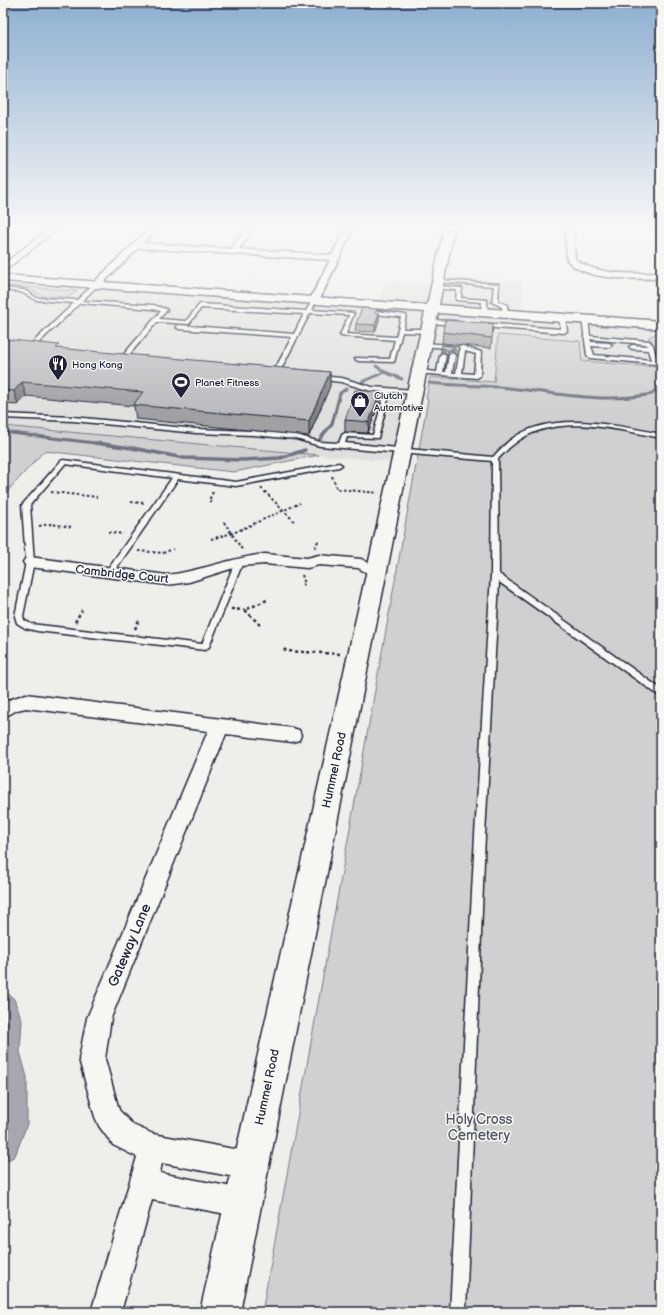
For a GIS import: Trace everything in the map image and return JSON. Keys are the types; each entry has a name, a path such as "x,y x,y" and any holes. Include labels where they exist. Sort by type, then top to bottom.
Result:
{"street":[{"path":"190,290 373,304 445,339 488,310 505,314 661,325"},
{"path":"315,299 319,290"},
{"name":"Hummel Road","path":"220,1312 402,450 440,377 445,339 447,290"},
{"name":"Cambridge Court","path":"30,562 108,574 177,580 241,556 278,559 330,572 359,575 376,572"},
{"path":"3,711 11,705 26,701 292,735"},
{"name":"Gateway Lane","path":"220,726 99,1018 92,1059 108,1116 123,1135 137,1143 153,1148 250,1166"},
{"path":"106,1312 153,1148"},
{"path":"143,1184 242,1203"}],"lane":[{"path":"16,290 22,291 30,297 36,299 153,307 164,310 154,323 116,361 127,362"},
{"path":"19,351 30,352 91,290"},
{"path":"440,377 445,339 460,290"},
{"path":"460,290 458,299 488,310 564,331 562,318"},
{"path":"440,377 445,339 491,290"},
{"path":"473,324 488,310 494,290"},
{"path":"268,374 278,375 295,336 315,299"},
{"path":"358,359 392,362 404,316 369,313 373,304"},
{"path":"154,323 187,323 200,306 352,314 343,335 398,339"},
{"path":"585,319 590,355 592,357 654,362 651,347 647,342 640,340 589,341"},
{"path":"154,323 295,336"},
{"path":"445,339 466,324"},
{"path":"309,377 342,380 367,388 388,390 440,377 477,376 479,353 445,339 400,330"},
{"path":"589,341 609,344"},
{"path":"632,346 651,347"},
{"path":"341,445 345,435 376,437 388,390"},
{"path":"3,416 73,419 196,430 253,433 297,437 320,444 495,459"},
{"path":"458,1312 480,843 495,575 495,459 500,452 521,437 538,429 557,424 578,423 661,436"},
{"path":"241,556 205,647 28,626 23,624 19,616 30,562 26,505 63,462 236,484 339,465"},
{"path":"108,574 176,477"},
{"path":"495,575 661,694"}],"path":[{"path":"331,475 337,489 378,493"},
{"path":"261,489 294,521"},
{"path":"38,490 96,497"},
{"path":"211,503 209,500 213,491"},
{"path":"131,502 139,503"},
{"path":"211,539 232,533 281,510 300,503"},
{"path":"224,522 232,533 241,556"},
{"path":"45,525 72,527"},
{"path":"108,532 118,533"},
{"path":"144,551 163,553 174,549"},
{"path":"302,585 305,584 302,575 306,567"},
{"path":"260,625 243,610 267,600"},
{"path":"77,618 82,610"},
{"path":"137,625 140,618"},
{"path":"284,649 286,651 340,654"}],"shaded area":[{"path":"3,290 129,290 421,312 425,315 395,462 3,426"},
{"path":"383,290 522,290 521,316 650,325 660,362 655,367 582,361 498,335 494,383 421,376 436,307 378,303"},
{"path":"3,989 14,999 22,1020 20,1052 27,1077 27,1124 15,1156 3,1163"}],"green space":[{"path":"32,290 78,291 68,297 42,296"},
{"name":"Holy Cross Cemetery","path":"658,332 661,333 661,1312 262,1312 428,399 426,399 430,377 494,382 498,335 580,341 582,361 655,367 659,362 652,341 648,338"},
{"path":"3,426 319,455 234,472 44,451 3,496"}],"building":[{"path":"362,308 377,309 375,313 379,313 375,325 356,324"},
{"path":"445,320 493,324 492,338 443,332"},
{"path":"3,339 59,345 56,348 330,372 309,421 133,405 143,392 22,382 14,391 3,390"},
{"path":"442,345 459,347 458,352 453,348 448,351 444,348 441,349"},
{"path":"355,390 380,392 369,422 345,420"}],"waterway":[{"path":"376,366 385,372"},
{"path":"362,382 385,372"},
{"path":"385,372 402,379"},
{"path":"429,383 499,387 580,397 616,398 652,394 661,382"},
{"path":"319,440 332,424 340,393 346,389"},
{"path":"3,432 98,443"},
{"path":"98,443 103,444"},
{"path":"98,443 184,458 243,460 280,458 305,450"}],"place":[{"name":"Hong Kong","path":"58,381"},
{"name":"Planet Fitness","path":"181,399"},
{"name":"Clutch Automotive","path":"360,418"}]}
